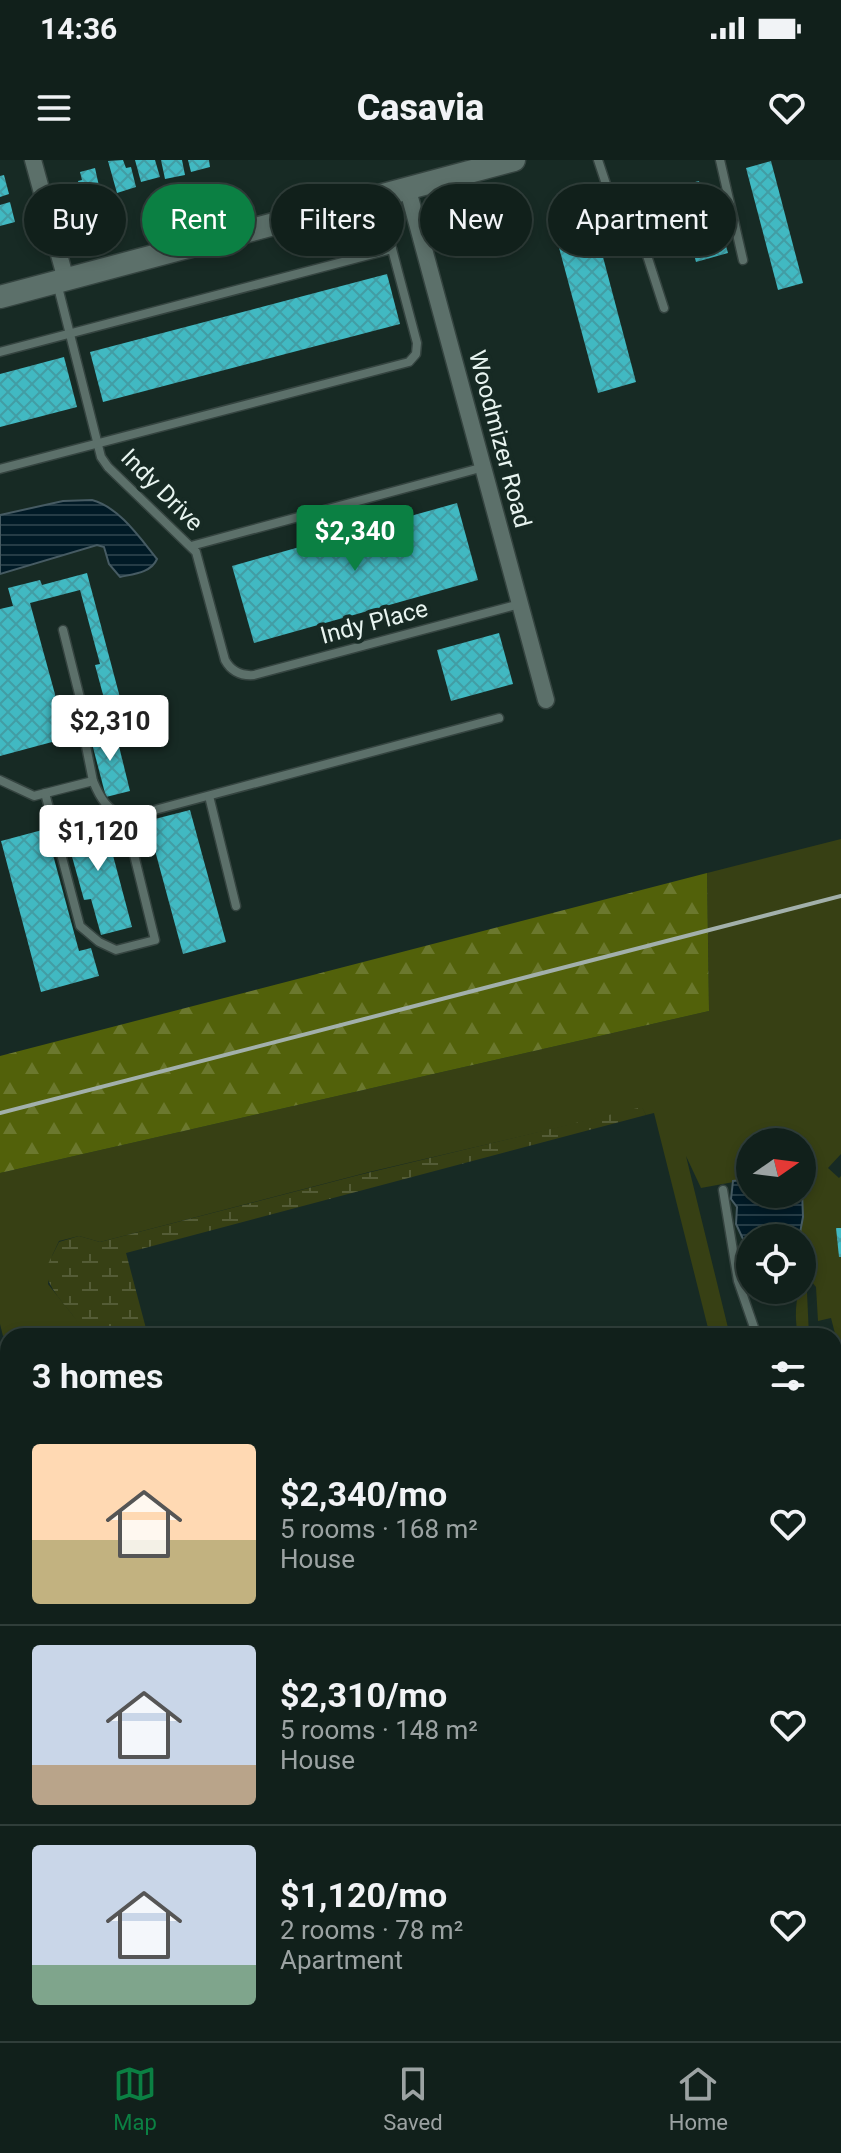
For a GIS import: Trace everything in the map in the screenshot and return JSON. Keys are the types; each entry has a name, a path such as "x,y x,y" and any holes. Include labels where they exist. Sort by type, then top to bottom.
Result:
{"main road":[{"path":"404,191 514,160"},
{"path":"0,297 271,226"}],"street":[{"path":"33,160 61,281"},
{"name":"Woodmizer Road","path":"408,190 546,700"}],"lane":[{"path":"598,160 611,199 638,217 664,308"},
{"path":"720,160 743,260"},
{"path":"0,352 365,256"},
{"path":"0,469 409,362 416,354 417,343 394,256"},
{"name":"Indy Drive","path":"61,281 70,333 97,444 108,467 198,556 225,660 238,673"},
{"path":"191,546 484,467"},
{"name":"Indy Place","path":"238,673 254,675 520,604"},
{"path":"63,630 85,718 84,736 93,781 101,801 125,818 499,718"},
{"path":"0,780 34,796 93,781"},
{"path":"45,793 80,926 99,942 116,950 155,940 125,818"},
{"path":"209,796 236,906"},
{"path":"723,1190 738,1281 754,1328"}],"green space":[{"path":"841,839 841,1154 828,1168 839,1178 841,1176 841,1328 834,1328 831,1318 818,1321 816,1224 802,1224 803,1208 816,1208 816,1128 736,1128 736,1182 701,1188 686,1156 728,1328 708,1328 654,1113 646,1115 642,1108 369,1172 100,1242 79,1236 59,1241 52,1256 48,1284 82,1328 1,1328 0,1173 709,1011 707,873"},
{"path":"707,873 709,1011 0,1173 0,1056"},
{"path":"642,1107 646,1115 126,1253 146,1328 80,1328 48,1280 45,1270 59,1242 79,1236 100,1242 359,1175"},
{"path":"797,1304 808,1304 809,1328 797,1328"}],"water":[{"path":"92,500 111,509 136,533 157,559 151,567 120,577 109,564 104,547 97,545 0,574 0,515 63,501"},
{"path":"733,1181 736,1181 736,1206 731,1199"},
{"path":"737,1208 803,1208 802,1224 736,1224"}],"building":[{"path":"123,160 126,168 131,167 136,187 126,190 126,184 114,184 108,161"},
{"path":"135,160 155,160 160,177 141,182"},
{"path":"161,160 182,160 185,175 165,179"},
{"path":"188,160 209,160 210,167 191,172"},
{"path":"771,161 803,283 778,290 746,168"},
{"path":"95,168 99,184 79,184 78,181 82,180 80,172"},
{"path":"4,175 9,194 0,197 0,176"},
{"path":"10,202 15,222 0,226 0,205"},
{"path":"561,256 603,256 636,382 598,393"},
{"path":"694,256 717,256 696,262"},
{"path":"387,274 400,324 103,402 90,352"},
{"path":"64,357 77,407 0,427 0,374"},
{"path":"457,503 478,580 254,643 232,566"},
{"path":"87,573 127,724 112,728 95,665 100,664 80,590 30,603 67,738 0,756 0,609 13,606 8,588 40,580 42,585"},
{"path":"499,633 513,684 451,701 437,650"},
{"path":"115,730 130,791 106,797 90,736"},
{"path":"190,810 226,942 183,954 147,821"},
{"path":"102,814 132,927 101,935 91,899 84,900 63,824"},
{"path":"46,829 79,951 91,948 99,976 41,992 1,841"},
{"path":"836,1228 841,1228 841,1257 839,1257"}],"railway":[{"path":"0,1113 841,896"}]}
